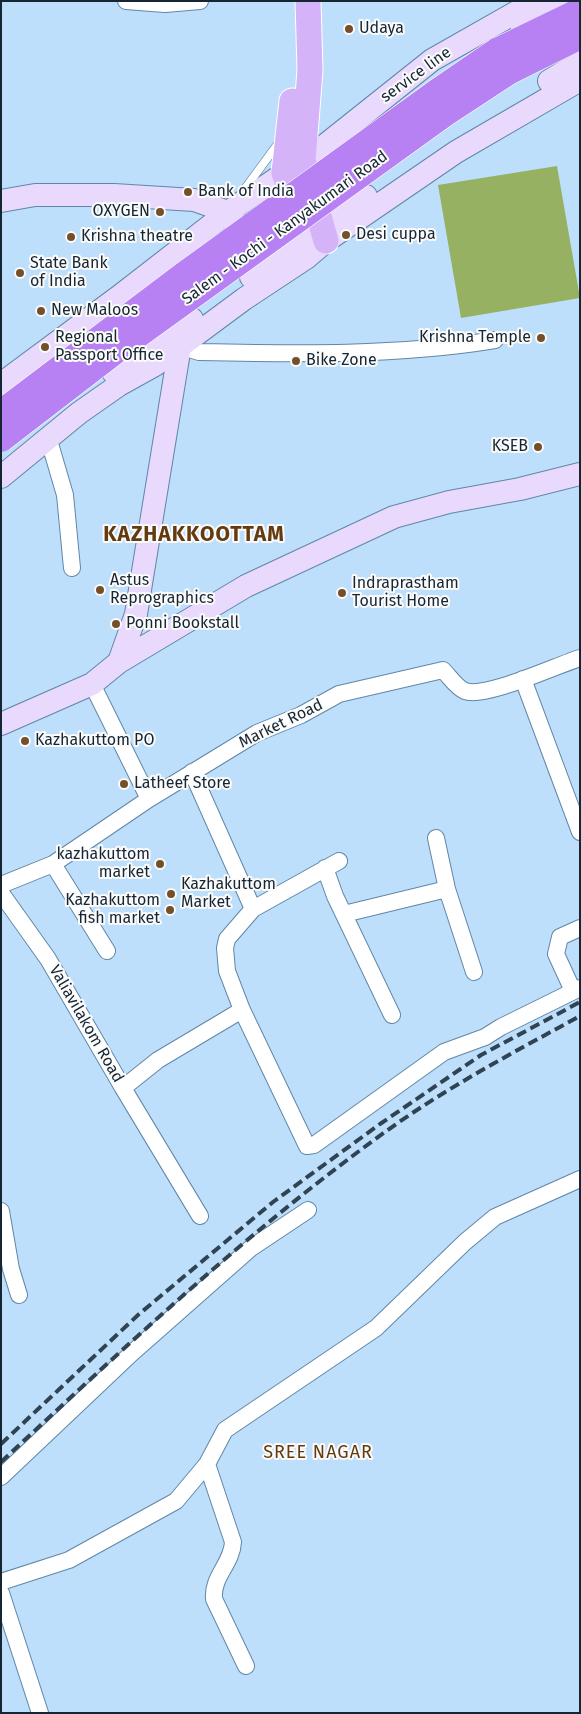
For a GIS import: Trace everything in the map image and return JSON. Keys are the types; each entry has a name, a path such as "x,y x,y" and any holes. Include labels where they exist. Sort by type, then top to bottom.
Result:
{"highway":[{"name":"Salem - Kochi - Kanyakumari Road","path":"1,414 184,276 437,93 497,52 580,12"},
{"name":"Salem - Kochi - Kanyakumari Road","path":"1,438 114,351 447,112 508,71 580,35"}],"main road":[{"name":"service line","path":"306,165 432,60 536,1"},
{"path":"1,384 122,295 306,165 489,41 567,1"},
{"path":"306,165 288,132 294,77 307,13"},
{"path":"307,13 310,70 306,165 318,238"},
{"path":"1,477 48,437 118,385 155,365 266,276 318,238 580,62"},
{"path":"318,238 456,152 580,80"},
{"path":"1,201 35,195 114,195 194,200 232,218 266,276"},
{"path":"1,396 32,371 180,268 232,218"},
{"path":"1,457 98,381 266,276"},
{"path":"119,662 136,614 180,346"},
{"path":"1,724 92,684 119,662 246,586 394,516 449,502 520,489 580,474"},
{"path":"136,614 151,623 185,624"}],"street":[{"path":"126,1 164,4 200,1"},
{"path":"180,346 199,352 331,353 414,350 495,340"},
{"path":"48,437 65,495 72,568"},
{"name":"Market Road","path":"1,885 52,864 149,799 257,733 301,714 339,694 398,682 434,670 443,670 461,689 475,693 523,679 580,658"},
{"path":"523,679 580,832"},
{"path":"92,684 149,799"},
{"path":"192,772 253,909"},
{"path":"436,838 448,888 474,972"},
{"path":"52,864 107,951"},
{"path":"392,1015 344,914 332,865 253,909 227,939 225,948 227,971 242,1010 307,1146 314,1145 444,1052 478,1041 576,990 556,954 560,937 580,928"},
{"path":"344,914 448,888"},
{"name":"Valiavilakom Road","path":"1,893 48,959 123,1088 158,1060 242,1010"},
{"path":"123,1088 200,1216"},
{"path":"1,1582 69,1560 176,1501 207,1464 225,1430 376,1328 465,1242 495,1217 580,1179"},
{"path":"1,1477 132,1353 251,1248 308,1210"},
{"path":"1,1211 11,1269 19,1295"},
{"path":"207,1464 233,1542 232,1554 213,1588 214,1599 246,1666"},
{"path":"1,1593 40,1713"}],"lane":[{"path":"232,218 288,132"}],"shaded area":[{"path":"557,166 580,298 461,318 438,185"}],"railway":[{"path":"1,1444 138,1315 273,1202 380,1124 481,1055 580,1002"},
{"path":"1,1462 188,1291 334,1170 432,1100 580,1016"}],"place":[{"name":"Udaya","path":"349,29"},
{"name":"Bank of India","path":"188,192"},
{"name":"OXYGEN","path":"160,212"},
{"name":"Desi cuppa","path":"346,235"},
{"name":"Krishna theatre","path":"71,237"},
{"name":"State Bank of India","path":"20,273"},
{"name":"New Maloos","path":"41,311"},
{"name":"Krishna Temple","path":"541,338"},
{"name":"Regional Passport Office","path":"45,347"},
{"name":"Bike Zone","path":"296,361"},
{"name":"KSEB","path":"538,447"},
{"name":"Astus Reprographics","path":"100,590"},
{"name":"Indraprastham Tourist Home","path":"342,593"},
{"name":"Ponni Bookstall","path":"116,624"},
{"name":"Kazhakuttom PO","path":"25,741"},
{"name":"Latheef Store","path":"124,784"},
{"name":"kazhakuttom market","path":"160,864"},
{"name":"Kazhakuttom Market","path":"171,894"},
{"name":"Kazhakuttom fish market","path":"170,910"}],"district":[{"name":"KAZHAKKOOTTAM","path":"194,535"},
{"name":"SREE NAGAR","path":"318,1453"}]}
